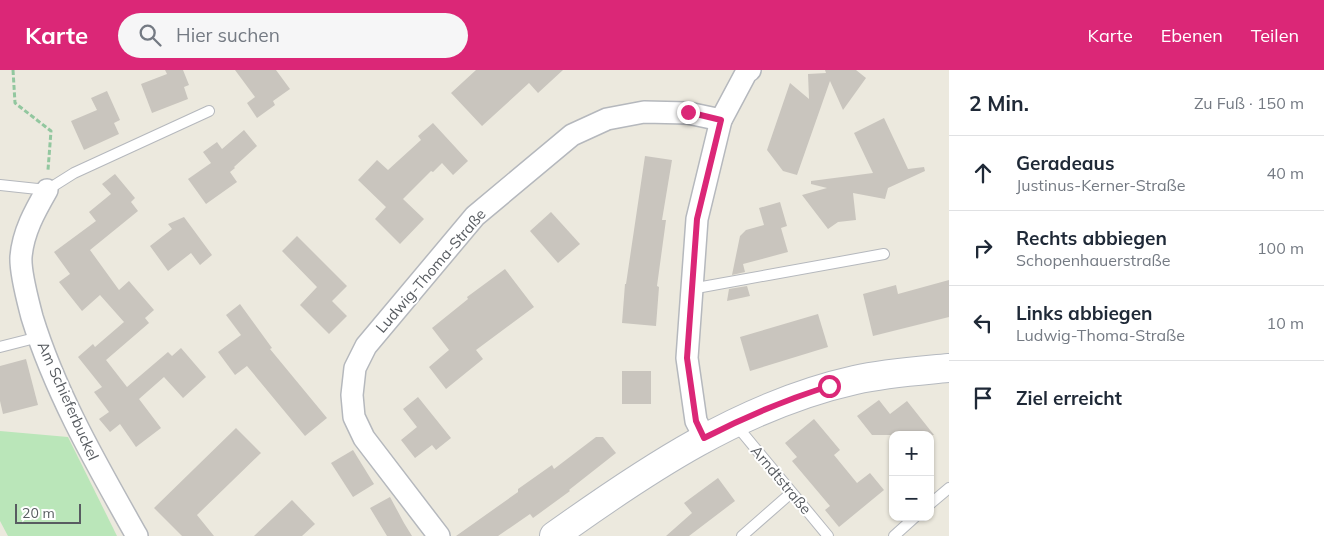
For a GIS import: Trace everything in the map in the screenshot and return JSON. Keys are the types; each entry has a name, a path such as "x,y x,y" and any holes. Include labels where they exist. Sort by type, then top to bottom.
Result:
{"street":[{"path":"704,438 696,421 687,358 697,219 721,120 746,73 750,70"},
{"name":"Ludwig-Thoma-Straße","path":"439,536 364,438 354,417 352,395 355,368 366,346 476,216 572,135 607,120 644,112 688,112 721,120"},
{"name":"Am Schieferbuckel","path":"47,190 29,222 21,258 26,298 56,383 88,449 136,536"},
{"path":"554,536 618,492 704,438 775,404 829,386 883,375 949,368"}],"lane":[{"path":"0,185 47,190 74,173 209,111"},
{"path":"691,289 884,254"},
{"path":"0,347 39,337"},
{"name":"Arndtstraße","path":"733,423 828,536"},
{"path":"934,501 949,488"},
{"path":"742,536 791,493"},
{"path":"894,536 911,521"}],"path":[{"path":"13,70 15,103 51,131 47,190"}],"green space":[{"path":"0,431 68,437 117,536 8,536 0,521"}],"building":[{"path":"165,70 183,70 189,85 184,87 188,99 152,113 141,84 167,74"},
{"path":"235,70 276,70 290,89 273,101 275,105 257,118 247,103 255,97"},
{"path":"476,70 563,70 538,93 529,83 482,126 451,93"},
{"path":"825,70 856,70 866,78 843,110 830,81 797,175 783,171 767,150 790,83 809,99 808,74 826,73"},
{"path":"107,91 120,120 114,123 119,134 84,150 71,121 97,110 91,98"},
{"path":"884,118 908,169 924,167 925,171 888,188 885,199 853,193 856,220 838,222 828,229 802,195 827,188 811,184 811,181 873,173 854,133"},
{"path":"433,123 468,161 453,175 442,163 433,172 431,171 403,199 424,219 400,244 375,219 386,207 358,180 377,160 388,170 421,140 418,136"},
{"path":"244,130 257,146 230,172 237,182 206,204 188,179 211,163 203,152 217,142 222,149"},
{"path":"645,156 672,160 662,220 666,220 657,286 659,287 656,326 622,323 625,284"},
{"path":"115,174 135,198 131,202 138,211 90,250 119,290 129,281 154,310 145,318 149,323 106,360 127,387 168,352 172,356 181,348 206,377 183,398 164,377 139,399 161,428 136,447 120,424 110,432 99,419 109,412 94,392 102,387 78,357 93,344 95,347 124,322 100,295 82,311 59,282 70,274 54,252 96,221 89,212 111,194 102,184"},
{"path":"780,202 787,226 781,228 788,252 743,264 745,272 732,275 740,236 746,230 764,225 759,208"},
{"path":"551,212 580,244 558,263 530,231"},
{"path":"184,217 212,255 200,265 191,253 168,271 150,246 172,229 168,224"},
{"path":"297,236 347,286 332,301 347,316 329,334 300,305 317,287 282,251"},
{"path":"505,269 534,307 476,350 483,359 446,389 429,367 449,350 432,328 468,299 467,297"},
{"path":"949,280 949,317 873,336 863,294 896,285 898,294"},
{"path":"747,286 750,296 727,301 729,289"},
{"path":"240,304 272,348 270,349 327,418 305,436 247,366 235,375 218,352 241,335 226,315"},
{"path":"818,314 828,347 750,371 740,337"},
{"path":"26,359 38,405 3,414 0,401 0,366"},
{"path":"622,371 651,371 651,404 622,404"},
{"path":"418,397 451,438 436,450 432,445 415,458 401,440 417,427 403,409"},
{"path":"879,400 890,414 907,401 931,431 889,431 889,435 872,435 857,416"},
{"path":"814,419 840,450 834,455 857,483 870,473 884,490 839,527 825,510 830,506 792,461 797,457 785,443"},
{"path":"236,428 261,453 197,515 214,536 182,536 154,508"},
{"path":"596,437 603,437 616,453 570,491 533,518 530,514 498,536 456,536 518,492 518,489 552,465 554,469"},
{"path":"353,450 374,484 353,497 331,463"},
{"path":"718,478 735,501 689,536 666,536 692,513 684,503"},
{"path":"390,497 412,536 387,536 370,508"},
{"path":"292,500 315,524 302,536 254,536"}],"route":[{"path":"688,112 721,120 697,219 687,358 696,421 704,438 775,404 829,386"}]}
